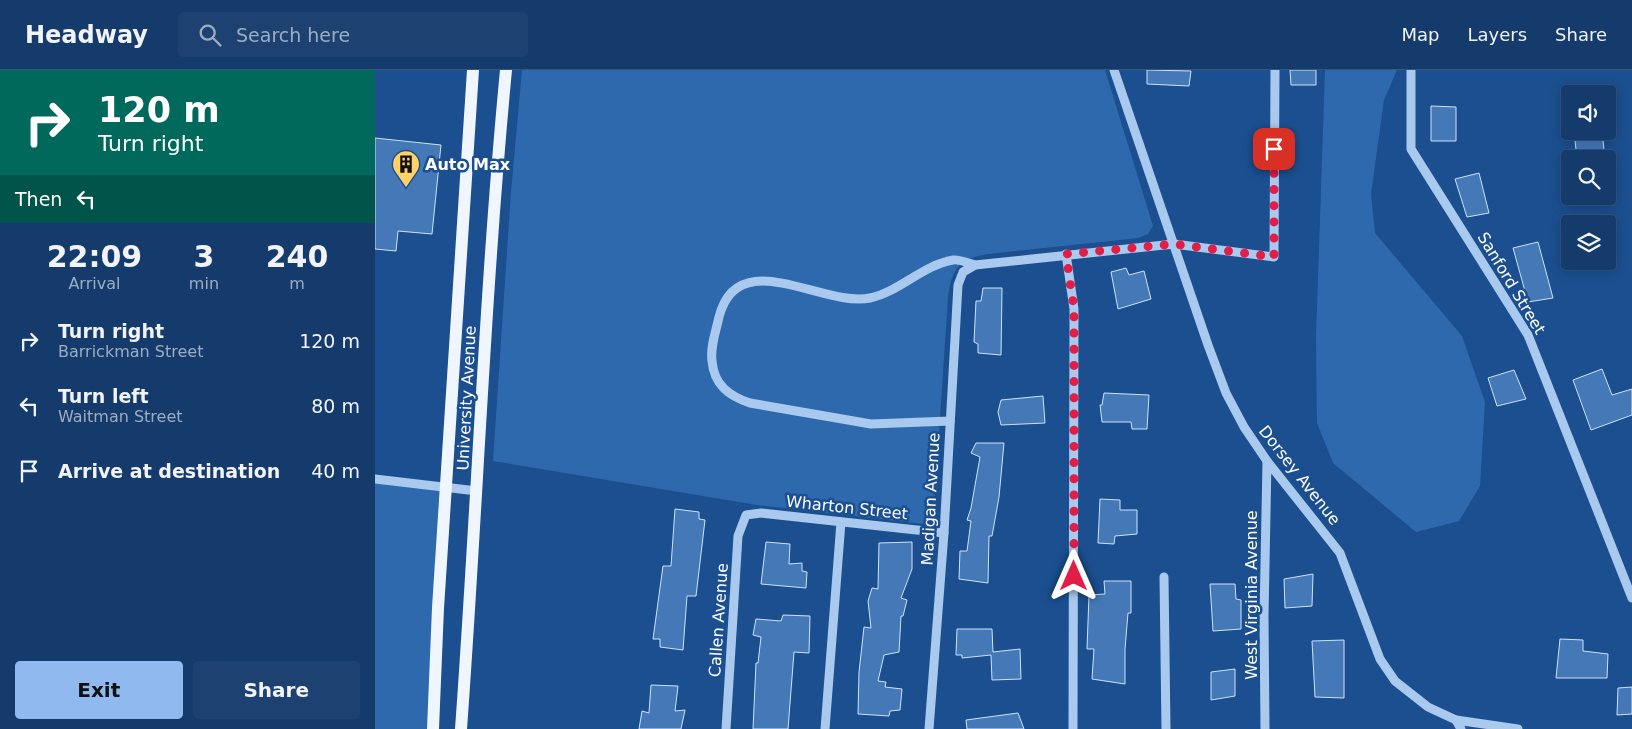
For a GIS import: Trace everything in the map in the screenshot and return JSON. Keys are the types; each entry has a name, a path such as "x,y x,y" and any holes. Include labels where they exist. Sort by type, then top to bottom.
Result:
{"main road":[{"name":"University Avenue","path":"433,729 438,608 473,70"},
{"name":"University Avenue","path":"461,729 493,210 506,70"}],"street":[{"name":"Dorsey Avenue","path":"1115,70 1226,393 1244,427 1267,461 1339,552 1380,659 1395,681 1428,708 1456,720 1518,729"},
{"path":"950,420 871,424 736,399 723,389 712,366 711,353 721,308 731,294 747,282 765,280 837,296 870,298 953,260 975,265 1174,244 1274,257 1275,70"},
{"name":"Sanford Street","path":"1411,70 1411,148 1528,335 1632,598"},
{"path":"1066,254 1074,309 1073,729"},
{"name":"Madigan Avenue","path":"929,729 944,533 958,285 963,272 975,265"},
{"name":"West Virginia Avenue","path":"1265,729 1264,616 1267,461"},
{"path":"375,479 477,491"},
{"name":"Wharton Street","path":"746,515 761,513 944,533"},
{"name":"Callen Avenue","path":"725,729 738,536 746,515"},
{"path":"825,729 841,522"},
{"path":"1164,577 1166,729"},
{"path":"1456,720 1461,729"}],"shaded area":[{"path":"522,70 1105,70 1153,226 1148,234 1138,238 988,254 970,259 959,266 952,279 948,297 933,525 757,505 493,461 511,192"},
{"path":"1325,70 1397,70 1384,100 1371,194 1375,233 1462,336 1485,402 1480,486 1459,521 1416,532 1333,463 1317,423 1316,338"},
{"path":"375,476 447,487 434,729 375,729"}],"building":[{"path":"1147,70 1191,71 1189,86 1147,84"},
{"path":"1290,70 1316,70 1316,85 1291,85"},
{"path":"1431,106 1456,107 1456,141 1431,141"},
{"name":"Auto Max","path":"375,138 441,145 432,234 398,231 396,251 375,249"},
{"path":"1575,140 1603,140 1604,150 1576,150"},
{"path":"1479,173 1489,213 1467,217 1455,179"},
{"path":"1538,242 1553,298 1528,302 1513,248"},
{"path":"1126,268 1129,275 1144,271 1151,299 1118,309 1111,272"},
{"path":"983,288 1002,288 1001,355 978,353 978,344 974,342 976,301 981,301"},
{"path":"1602,369 1612,395 1632,389 1632,415 1591,430 1573,380"},
{"path":"1514,370 1526,399 1497,406 1488,378"},
{"path":"1104,393 1149,395 1147,429 1132,429 1131,422 1102,422 1100,405 1102,405"},
{"path":"1043,396 1045,423 1001,425 998,412 1001,400"},
{"path":"976,443 1004,443 999,497 992,536 989,536 988,583 959,579 960,551 967,551 971,521 967,520 980,457 971,453"},
{"path":"1100,499 1120,500 1120,510 1137,510 1137,534 1115,536 1114,544 1098,543"},
{"path":"675,509 699,512 699,519 705,520 696,596 687,596 683,650 660,647 660,639 653,639 663,566 671,566"},
{"path":"766,542 790,544 789,564 802,563 802,571 807,572 806,588 761,584"},
{"path":"912,542 912,569 901,598 907,600 903,616 901,616 899,652 884,655 878,681 886,682 885,687 902,689 900,710 890,711 889,716 858,714 859,672 864,627 871,628 868,601 872,588 878,589 879,543"},
{"path":"1313,574 1312,606 1285,608 1284,579"},
{"path":"1104,581 1131,581 1131,613 1128,613 1125,649 1125,684 1092,679 1094,649 1087,649 1089,595 1105,594"},
{"path":"1210,584 1235,584 1236,599 1241,600 1241,629 1213,631"},
{"path":"783,615 810,616 809,653 794,652 788,729 753,729 756,663 758,663 761,637 753,635 756,619 781,621"},
{"path":"957,629 992,629 993,652 1020,649 1021,679 992,680 991,655 962,658 962,655 956,655"},
{"path":"1560,639 1583,640 1583,651 1608,654 1607,678 1556,678"},
{"path":"1344,640 1344,698 1315,697 1312,641"},
{"path":"1235,669 1235,696 1211,700 1211,672"},
{"path":"651,685 678,686 675,711 685,710 681,729 639,729 642,711 649,713"},
{"path":"1632,687 1632,714 1617,715 1618,688"},
{"path":"1018,713 1024,729 967,729 966,720"}],"place":[{"name":"Auto Max","path":"406,188"}],"route":[{"path":"1074,576 1074,309 1066,254 1174,244 1274,257 1274,149"}]}
